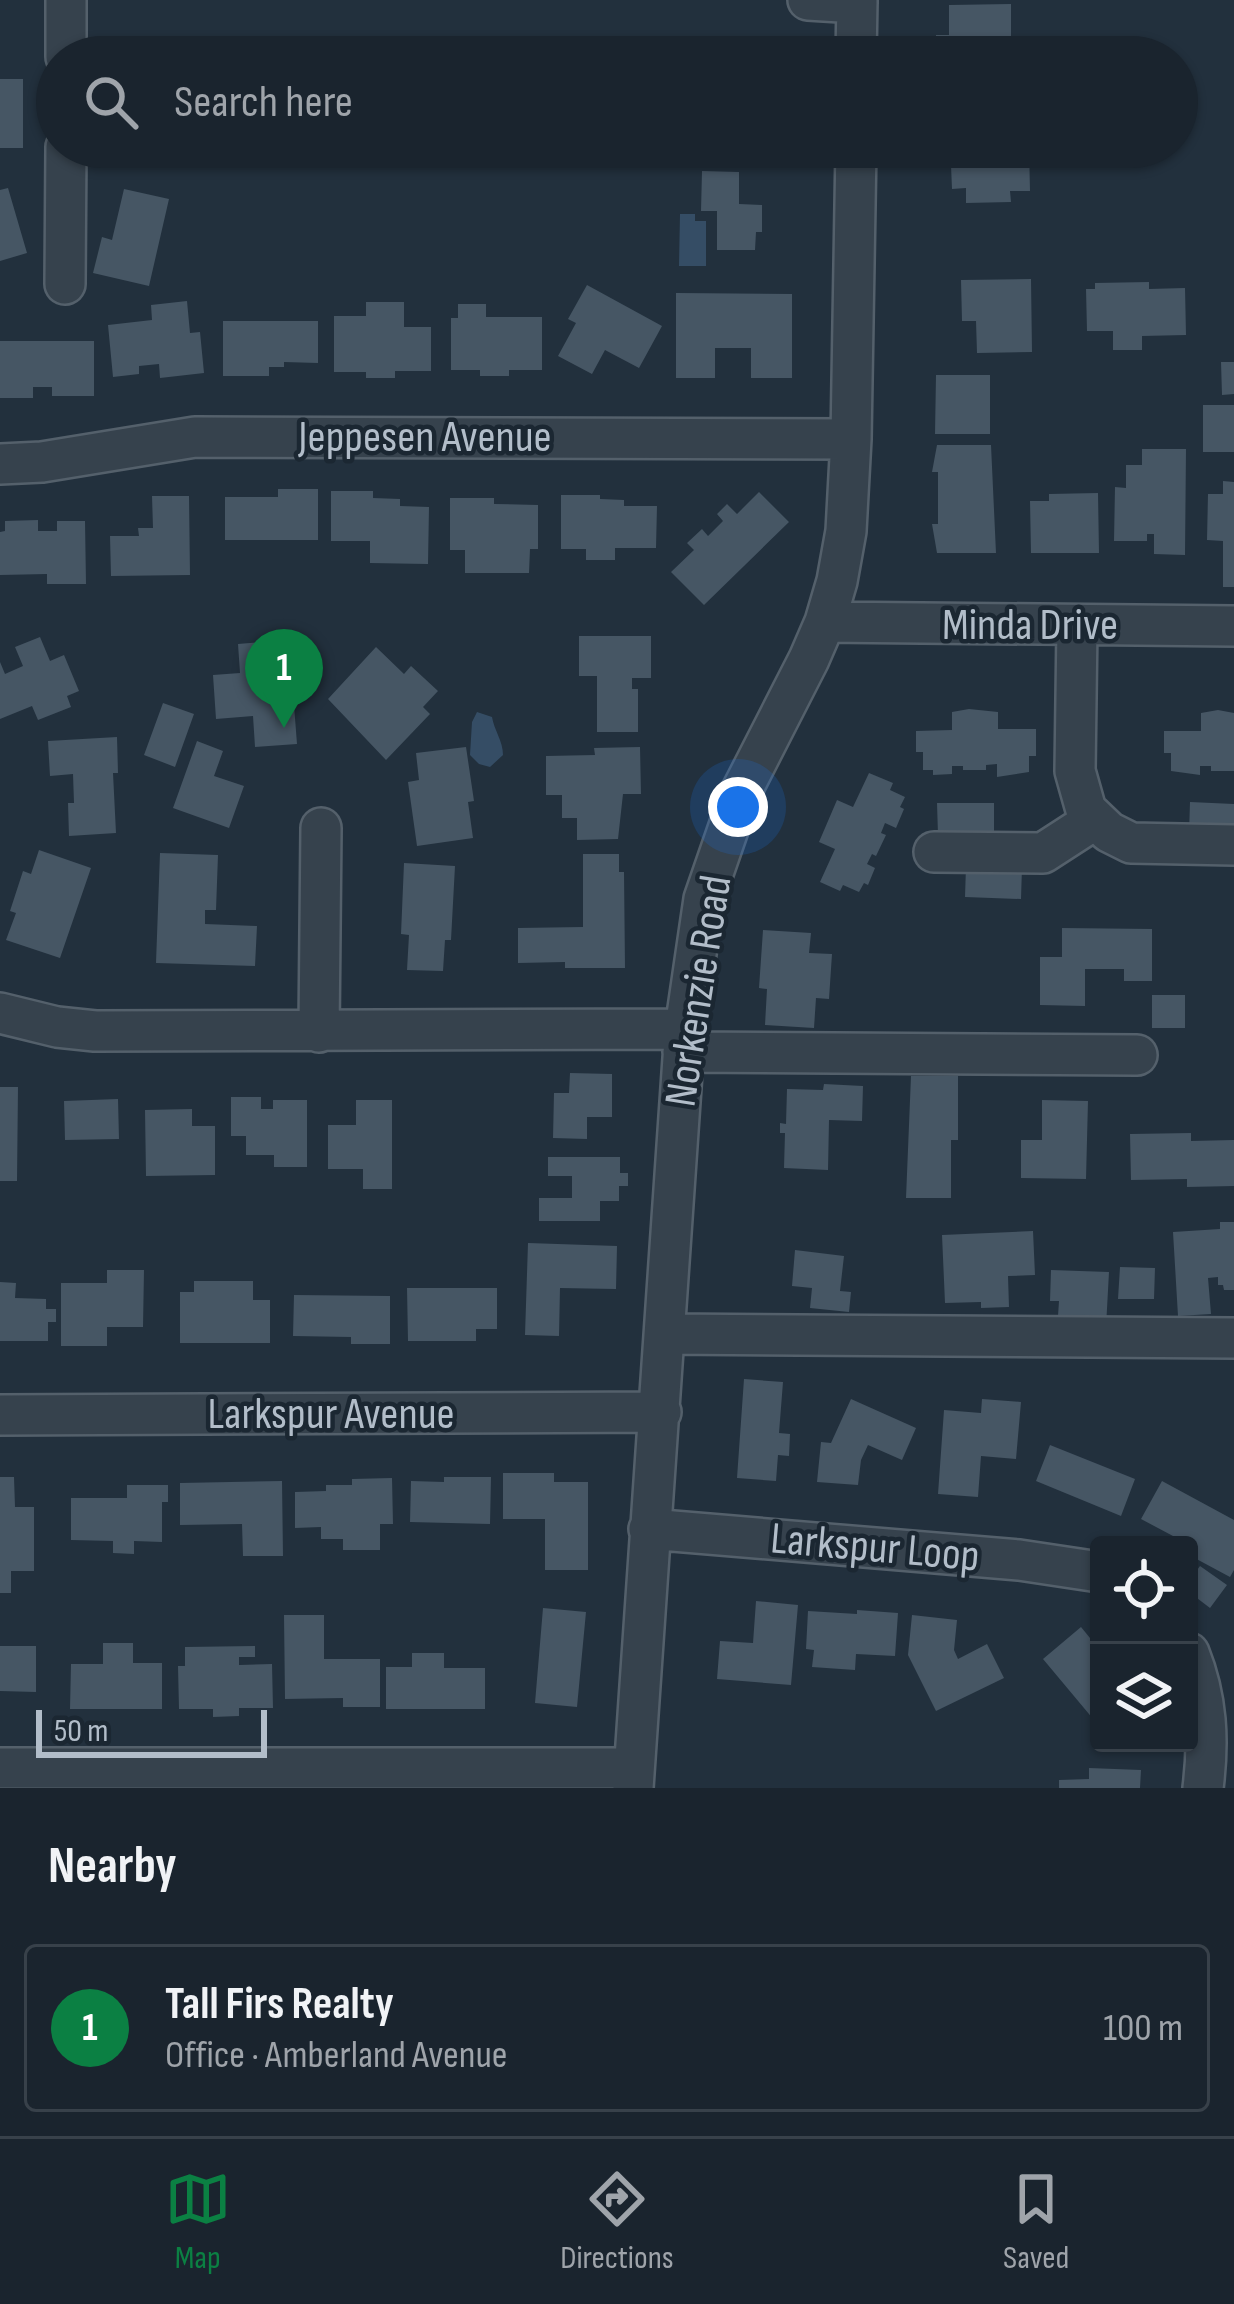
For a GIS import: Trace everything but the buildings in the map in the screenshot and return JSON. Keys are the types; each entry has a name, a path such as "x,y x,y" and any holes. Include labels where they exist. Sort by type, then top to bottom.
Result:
{"street":[{"path":"66,36 67,0"},
{"path":"808,0 856,1 856,36"},
{"path":"65,284 66,168"},
{"name":"Norkenzie Road","path":"633,1778 684,1040 704,899 741,792 825,622 846,532 856,168"},
{"name":"Jeppesen Avenue","path":"0,464 55,461 195,437 851,439"},
{"name":"Minda Drive","path":"825,622 1234,626"},
{"path":"1077,626 1076,783 1086,811 1131,843 1234,845"},
{"path":"934,852 1043,854 1094,820"},
{"path":"319,1032 321,828"},
{"path":"0,1013 95,1031 684,1040 1136,1055"},
{"path":"666,1334 1234,1339"},
{"name":"Larkspur Avenue","path":"0,1415 661,1412"},
{"name":"Larkspur Loop","path":"649,1529 1019,1560 1090,1571"},
{"path":"1198,1686 1207,1720 1203,1788"},
{"path":"0,1768 633,1778"}],"water":[{"path":"680,214 695,214 695,221 706,221 706,266 679,266"},
{"path":"477,712 492,717 502,745 503,755 490,767 470,755"}],"place":[{"name":"Tall Firs Realty","path":"284,728"}]}
